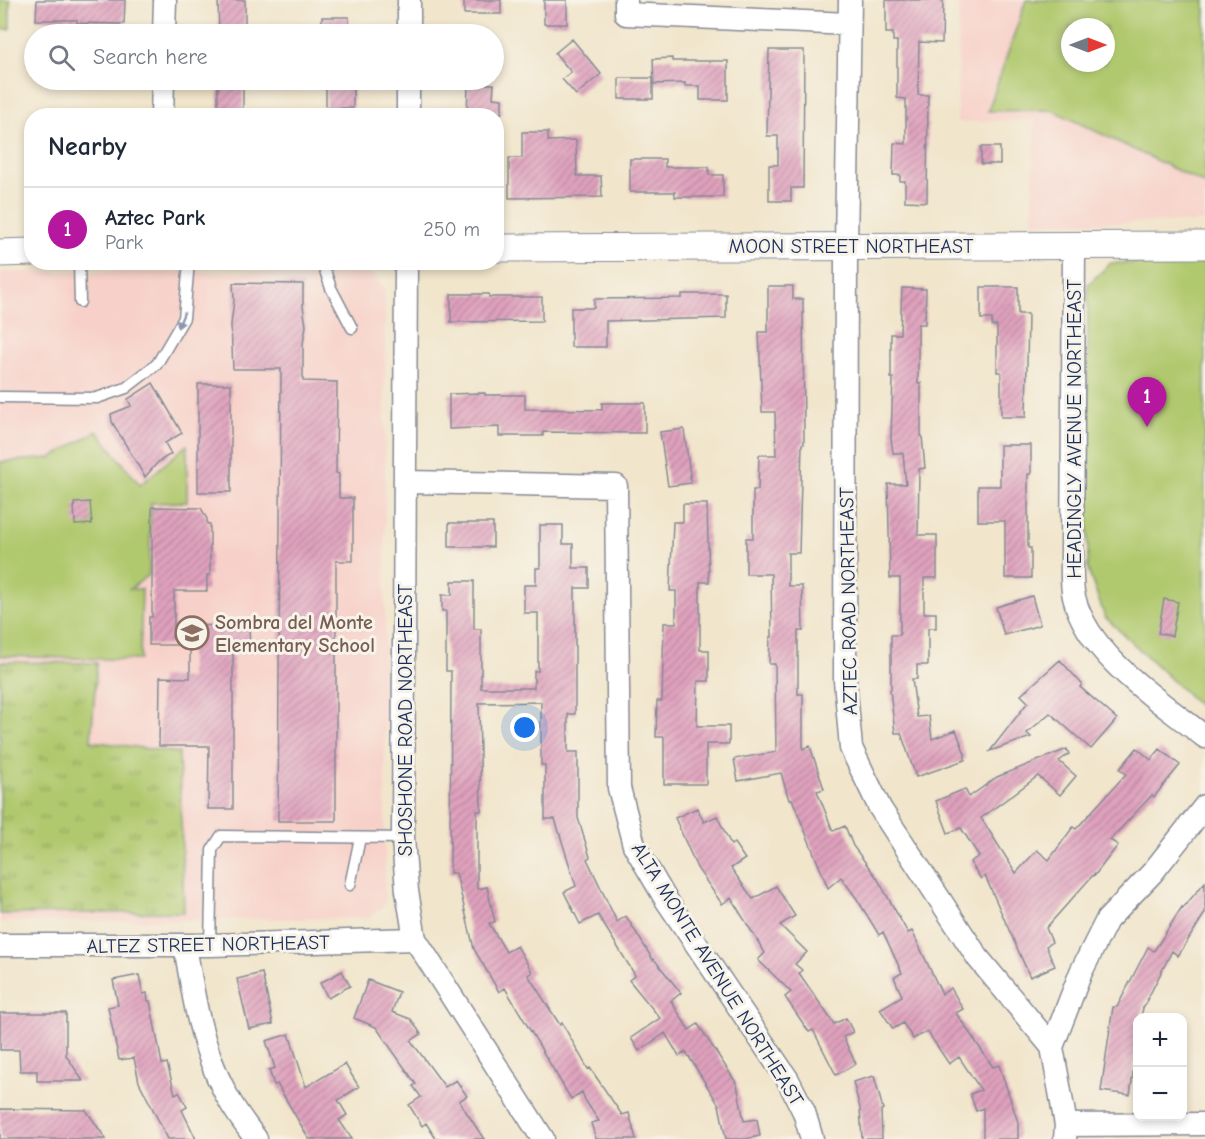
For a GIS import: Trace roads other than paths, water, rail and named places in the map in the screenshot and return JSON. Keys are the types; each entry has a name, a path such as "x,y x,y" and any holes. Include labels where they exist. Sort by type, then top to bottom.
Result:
{"street":[{"path":"164,24 165,0"},
{"path":"409,0 409,24"},
{"path":"626,0 626,14 849,24"},
{"name":"AZTEC ROAD NORTHEAST","path":"850,0 846,246 846,680 851,748 880,808 978,958 1052,1047 1066,1132"},
{"path":"162,108 163,90"},
{"path":"408,90 408,108"},
{"name":"MOON STREET NORTHEAST","path":"504,248 1205,245"},
{"name":"HEADINGLY AVENUE NORTHEAST","path":"1074,246 1072,548 1074,596 1086,628 1103,650 1125,672 1205,737"},
{"path":"0,253 24,252"},
{"name":"SHOSHONE ROAD NORTHEAST","path":"406,270 403,838 406,891 415,939 543,1139"},
{"name":"ALTA MONTE AVENUE NORTHEAST","path":"406,482 616,486 619,788 634,845 665,898 788,1080 804,1112 812,1139"},
{"path":"1052,1047 1081,972 1107,920 1152,873 1205,806"},
{"name":"ALTEZ STREET NORTHEAST","path":"0,945 210,945 415,939"},
{"path":"185,945 205,1044 225,1092 256,1139"},
{"path":"1066,1132 1205,1124"}],"lane":[{"path":"79,270 80,302"},
{"path":"0,398 97,398 126,388 157,364 184,318 188,270"},
{"path":"325,270 331,288 352,328"},
{"path":"210,945 212,850 221,836 403,838"},
{"path":"350,885 360,838"}],"place":[{"name":"Aztec Park","path":"1147,427"},
{"name":"Sombra del Monte Elementary School","path":"192,633"}]}
